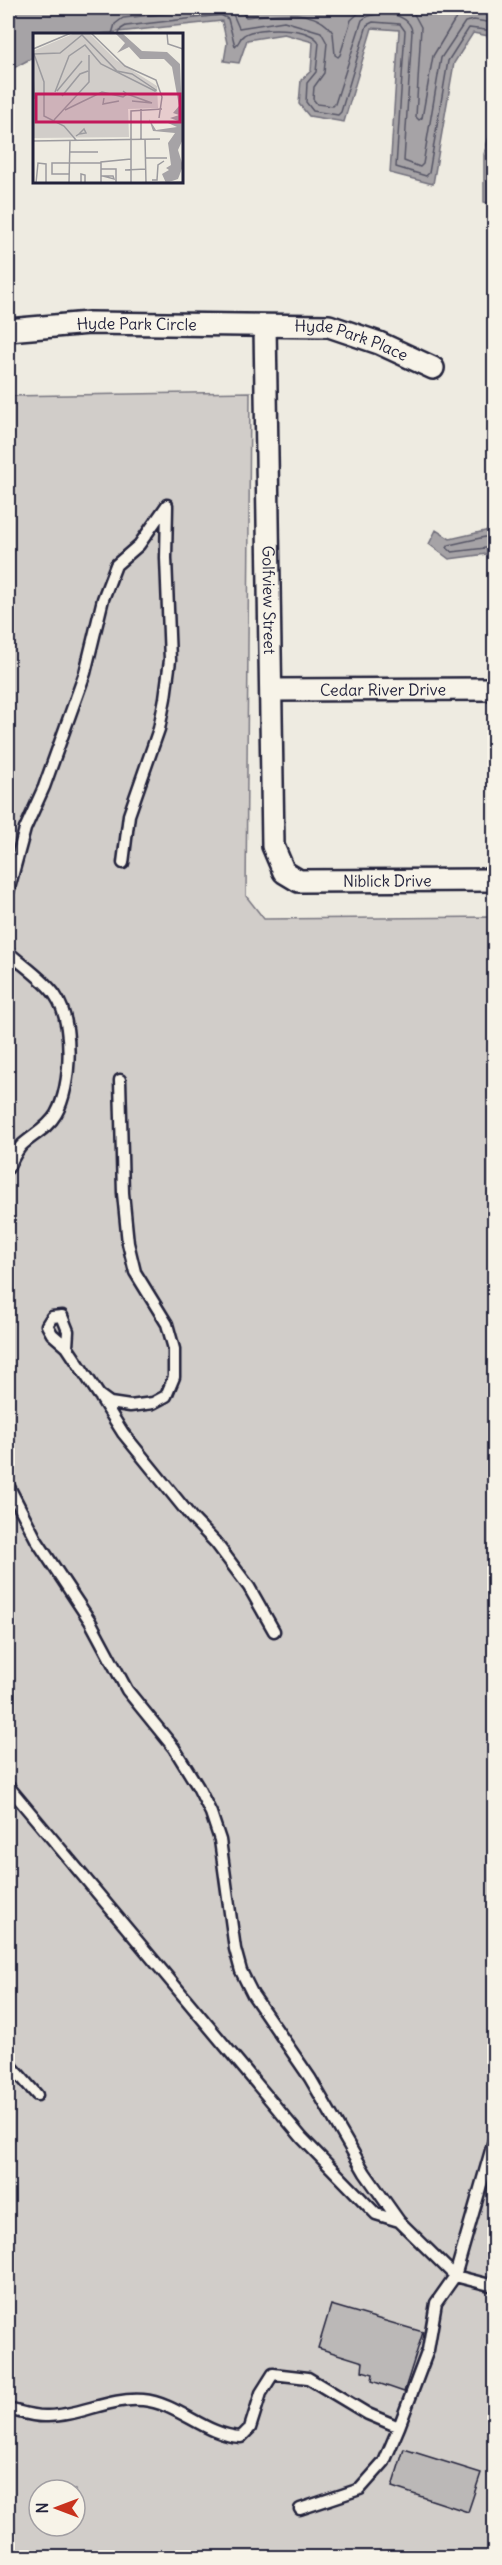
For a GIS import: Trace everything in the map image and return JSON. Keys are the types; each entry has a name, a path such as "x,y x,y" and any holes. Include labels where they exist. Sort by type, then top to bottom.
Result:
{"street":[{"name":"Hyde Park Circle","path":"8,330 89,323 265,326"},
{"name":"Hyde Park Place","path":"265,326 303,324 328,326 379,343 434,368"},
{"name":"Golfview Street","path":"265,326 273,846 284,872"},
{"name":"Cedar River Drive","path":"272,690 495,689"},
{"name":"Niblick Drive","path":"284,872 299,881 495,880"}],"lane":[{"path":"8,892 25,829 44,787 85,673 103,599 116,565 139,545 167,505 166,558 170,660 159,729 129,815 123,863"},
{"path":"8,952 54,994 64,1014 68,1045 67,1077 55,1116 20,1147 8,1168"},
{"path":"99,1395 110,1403 130,1406 153,1403 166,1396 174,1377 174,1349 167,1324 135,1272 128,1243 123,1193 120,1080"},
{"path":"67,1347 123,1432 192,1518 216,1543 249,1587 274,1631"},
{"path":"8,1485 37,1541 90,1621 127,1690 174,1748 211,1813 220,1840 235,1949 241,1971 253,1995 310,2078 365,2173 399,2220 455,2276 495,2286"},
{"path":"8,1786 302,2138 376,2214 399,2220"},
{"path":"8,2062 37,2095"},
{"path":"300,2509 360,2489 384,2462 428,2350 436,2303 455,2276 495,2140"},
{"path":"8,2409 49,2416 68,2414 97,2405 144,2400 179,2413 229,2437 241,2437 250,2428 261,2393 273,2374 308,2378 368,2414 399,2427"}],"shaded area":[{"path":"250,392 246,896 264,919 494,917 494,2557 8,2557 8,396"}],"water":[{"path":"8,8 494,8 494,37 473,33 454,63 433,184 390,173 399,30 372,28 344,122 309,116 299,104 301,80 311,71 313,42 284,34 247,40 239,63 224,61 227,43 222,21 108,33 33,33 33,58 8,71"},
{"path":"494,119 494,205 484,202 484,154"},
{"path":"494,529 494,553 449,559 429,544 436,530 450,539"}],"building":[{"path":"331,2305 423,2332 404,2392 372,2381 373,2374 362,2371 363,2362 318,2348"},
{"path":"404,2449 481,2473 468,2512 392,2487"}]}
